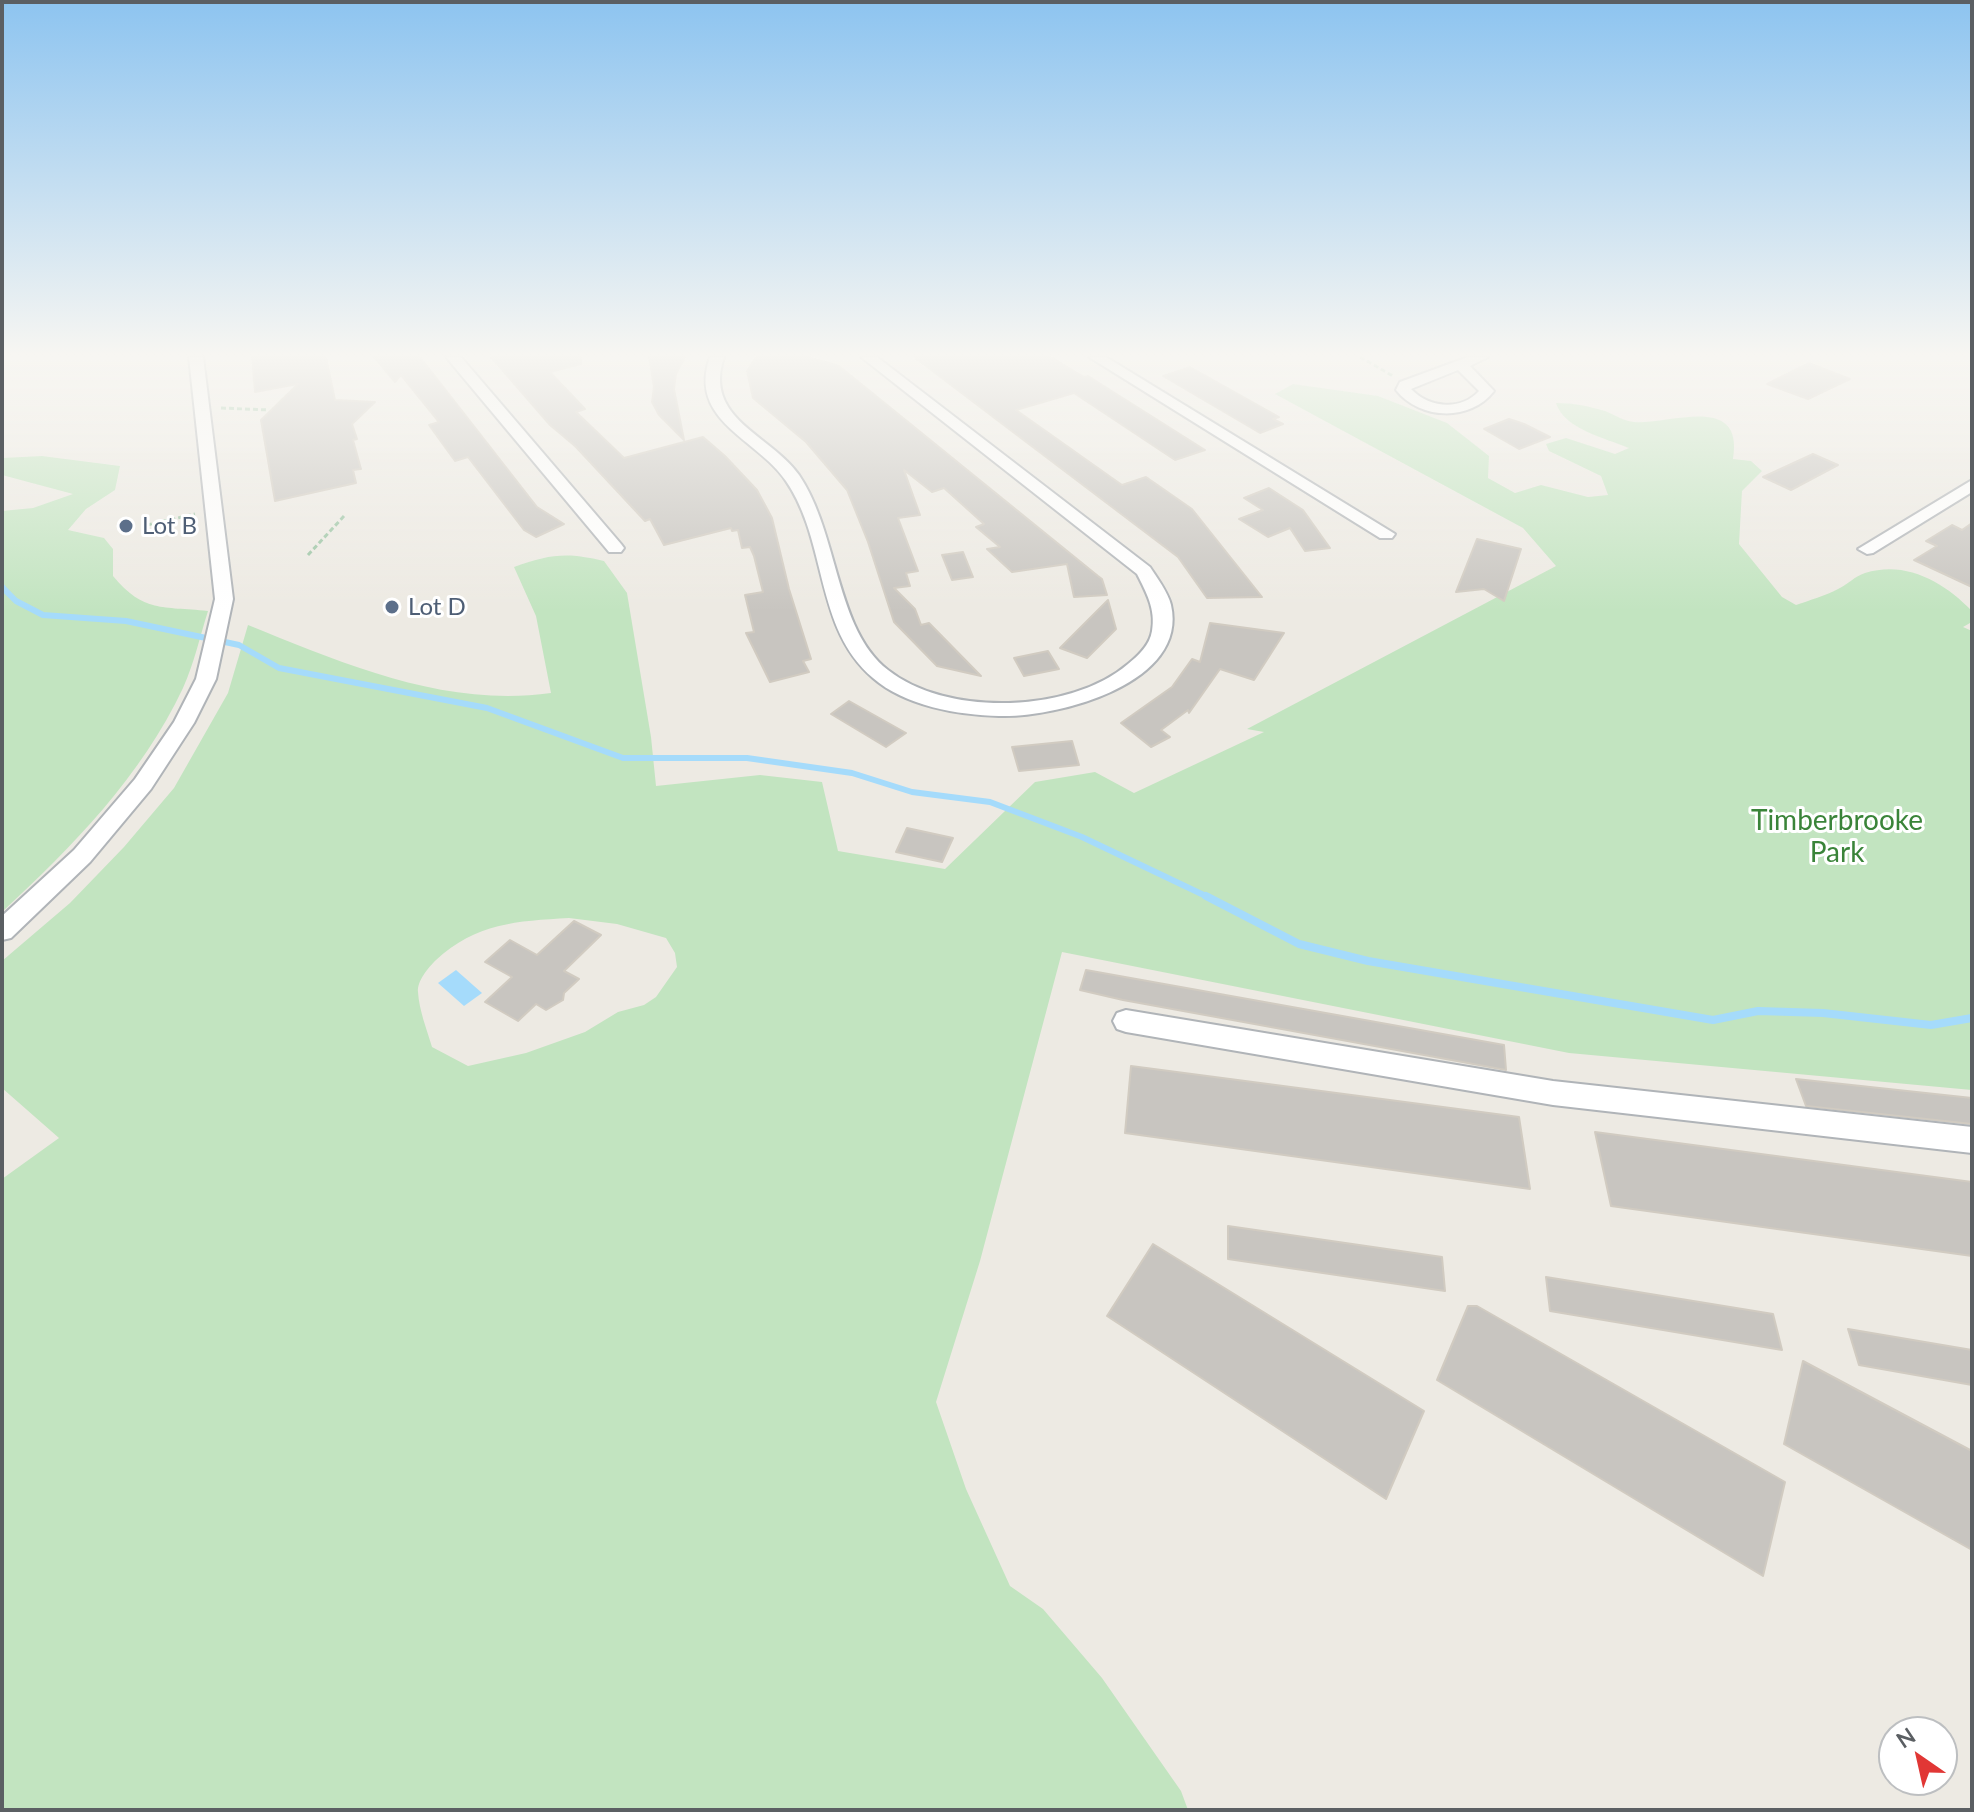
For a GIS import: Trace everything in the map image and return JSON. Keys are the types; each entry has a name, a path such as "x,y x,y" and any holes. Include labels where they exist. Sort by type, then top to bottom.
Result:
{"street":[{"path":"2,931 82,856 143,784 184,723 206,679 222,618 222,577 205,442"},
{"path":"527,442 615,548"},
{"path":"758,442 803,491 815,515 854,650 880,675 940,701 1000,710 1044,707 1103,689 1127,676 1159,642 1164,615 1161,600 1150,580 1132,560 978,442"},
{"path":"1235,442 1386,534"},
{"path":"1867,549 1972,485"},
{"path":"1126,1021 1553,1093 1972,1140"}],"path":[{"path":"147,525 199,513"},
{"path":"308,555 345,515"}],"green space":[{"name":"Timberbrooke Park","path":"1363,442 1471,442 1489,456 1488,478 1515,493 1541,485 1588,497 1608,495 1601,476 1549,451 1546,444 1577,442 1615,454 1629,448 1612,442 1733,442 1733,459 1751,461 1762,471 1742,491 1739,544 1782,597 1796,605 1833,591 1865,573 1895,569 1937,583 1972,611 1970,623 1963,627 1972,631 1972,1090 1569,1053 1062,952 980,1261 936,1402 966,1489 1010,1586 1043,1609 1102,1678 1181,1791 1188,1810 2,1810 2,1179 59,1138 2,1088 2,961 70,903 124,847 174,788 228,693 248,625 358,668 434,688 512,696 551,693 536,616 514,567 559,556 604,561 627,593 656,786 760,775 822,782 838,851 945,869 1035,782 1095,772 1134,793 1264,732 1247,729 1556,566 1523,528","holes":["569,918 617,924 666,938 675,953 677,967 656,997 644,1005 618,1012 585,1032 526,1053 468,1066 432,1047 418,988 436,960 466,938 498,926"]},
{"path":"42,456 120,466 115,490 86,509 68,530 104,538 113,549 113,576 134,596 155,606 208,611 183,688 147,751 79,836 2,912 2,511 33,508 73,494 2,475 2,458"}],"water":[{"path":"456,970 482,993 464,1006 438,983"}],"building":[{"path":"265,442 353,442 361,469 353,470 356,483 275,501"},
{"path":"441,442 486,442 537,507 564,524 536,537 524,530 468,457 455,461"},
{"path":"570,442 607,442 624,458 686,442 708,442 725,456 757,490 772,518 789,589 811,659 803,661 809,672 770,682 746,633 754,632 745,595 763,592 754,556 750,547 742,548 738,530 732,531 731,528 664,545 650,519 645,521"},
{"path":"806,442 932,442 1102,579 1107,595 1074,597 1067,564 1012,572 987,549 1000,547 976,527 984,524 944,488 932,492 904,470 920,515 898,518 918,571 906,573 910,586 894,588 915,609 921,625 929,623 981,676 937,666 894,622 847,490"},
{"path":"1026,442 1061,442 1122,485 1146,477 1192,509 1262,597 1207,598 1178,557"},
{"path":"1147,442 1192,442 1205,450 1175,460"},
{"path":"1506,442 1538,442 1519,449"},
{"path":"1813,454 1838,465 1791,490 1763,477"},
{"path":"1269,488 1303,510 1330,548 1305,551 1290,528 1268,537 1239,519 1263,510 1244,498"},
{"path":"1972,523 1972,587 1914,560 1937,546 1926,541 1952,525 1962,530"},
{"path":"1477,539 1521,549 1504,601 1484,589 1456,592"},
{"path":"963,552 973,577 952,580 942,555"},
{"path":"1108,600 1116,629 1087,658 1060,648"},
{"path":"1210,623 1284,633 1254,680 1220,669 1189,713 1188,710 1161,730 1170,737 1151,747 1121,723 1172,687 1192,659 1200,662"},
{"path":"1048,651 1059,669 1024,676 1014,658"},
{"path":"849,701 906,733 886,747 831,714"},
{"path":"1072,741 1079,765 1019,771 1012,747"},
{"path":"907,828 953,838 942,862 896,852"},
{"path":"574,921 601,935 564,971 579,979 564,993 563,1000 546,1010 536,1004 518,1021 485,1002 512,977 485,962 510,940 537,955"},
{"path":"1086,970 1504,1045 1506,1070 1080,990"},
{"path":"1131,1066 1519,1117 1530,1189 1125,1133"},
{"path":"1796,1079 1972,1098 1972,1124 1806,1106"},
{"path":"1595,1132 1972,1182 1972,1256 1611,1206"},
{"path":"1228,1226 1442,1257 1445,1291 1228,1259"},
{"path":"1153,1244 1424,1411 1386,1499 1107,1316"},
{"path":"1546,1277 1773,1314 1782,1350 1550,1311"},
{"path":"1468,1306 1477,1306 1785,1482 1763,1576 1437,1380"},
{"path":"1848,1329 1972,1350 1972,1385 1859,1365"},
{"path":"1803,1361 1972,1451 1972,1550 1784,1444"}],"waterway":[{"path":"2,586 8,593"},
{"path":"8,593 16,601 43,615 126,621 239,645 279,668 487,708 623,758 747,758 852,773 912,792 990,802 1082,837 1208,897"},
{"path":"1208,897 1299,944 1368,961 1713,1020 1758,1011 1823,1013 1931,1025 1972,1018"}],"place":[{"name":"Lot B","path":"126,526"},
{"name":"Lot D","path":"392,607"}]}
